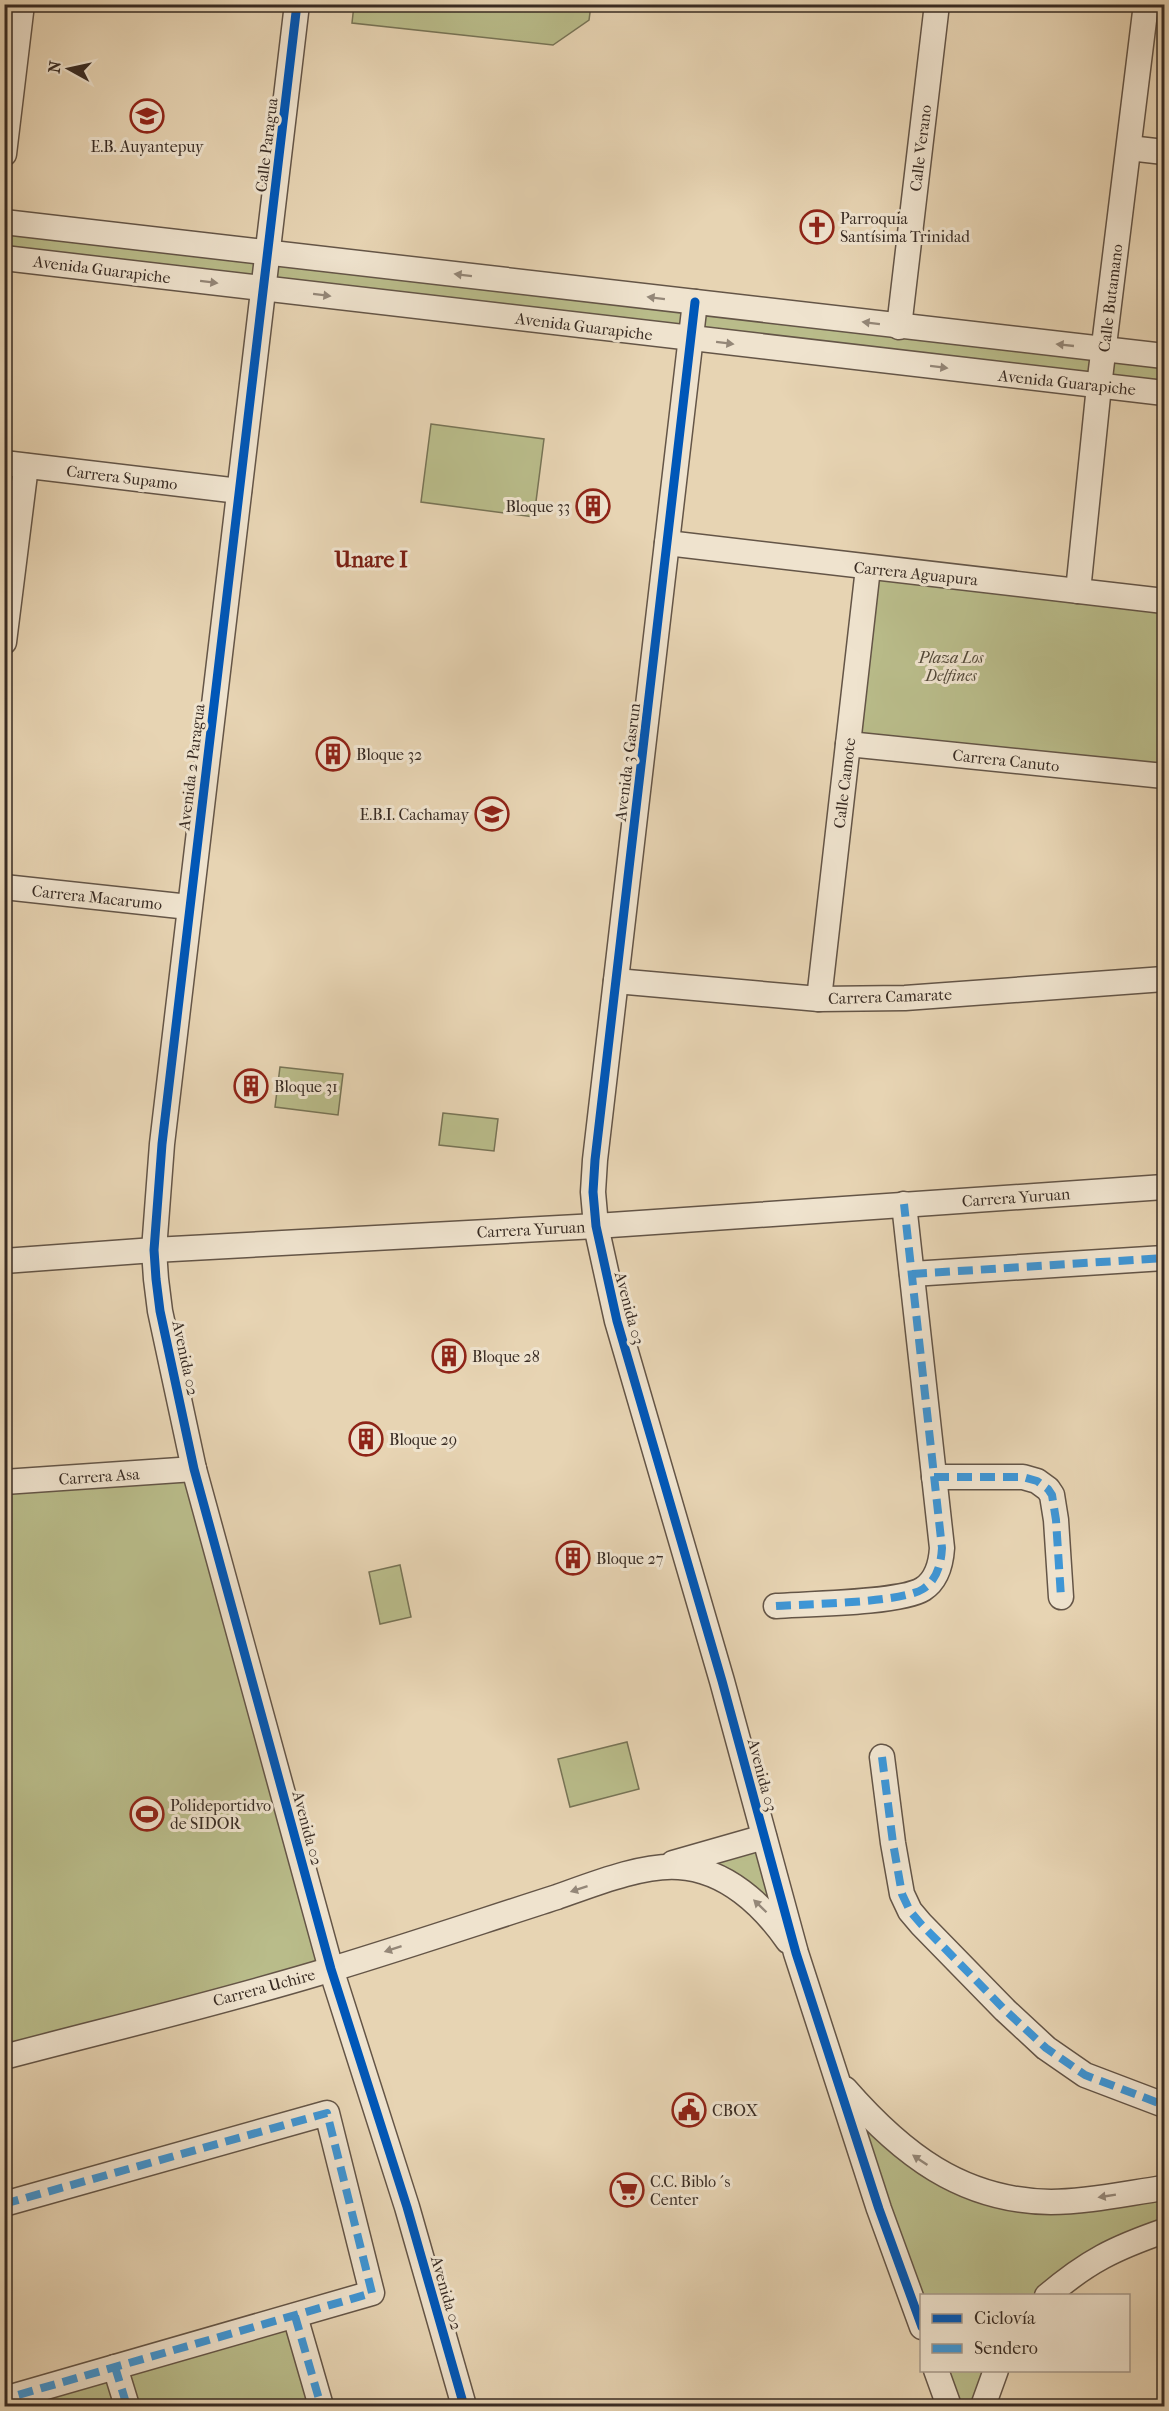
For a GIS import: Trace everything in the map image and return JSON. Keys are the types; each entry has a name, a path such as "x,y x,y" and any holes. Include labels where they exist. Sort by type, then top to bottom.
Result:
{"street":[{"name":"Calle Paragua","path":"264,288 297,4"},
{"name":"Calle Verano","path":"899,327 937,4"},
{"name":"Calle Butamano","path":"1078,591 1099,386 1146,4"},
{"path":"4,154 16,15"},
{"path":"1129,148 1164,152"},
{"path":"4,222 1164,356"},
{"name":"Avenida Guarapiche","path":"4,258 1164,393"},
{"name":"Avenida 2 Paragua","path":"154,1250 162,1144 189,907 264,288"},
{"name":"Avenida 3 Gasrun","path":"596,1226 593,1192 595,1160 695,302"},
{"path":"4,642 15,464"},
{"name":"Carrera Supamo","path":"15,464 239,491"},
{"name":"Carrera Aguapura","path":"667,543 1164,602"},
{"name":"Calle Camote","path":"819,999 868,568"},
{"name":"Carrera Canuto","path":"848,744 1164,776"},
{"name":"Carrera Macarumo","path":"4,887 189,907"},
{"name":"Carrera Camarate","path":"616,981 819,999 905,998 1164,979"},
{"name":"Carrera Yuruan","path":"4,1261 154,1250 596,1226 1164,1187"},
{"path":"776,1606 897,1597 921,1590 934,1578 941,1560 942,1548 904,1204"},
{"name":"Avenida 03","path":"596,1226 617,1321 796,1953 879,2209 920,2323"},
{"name":"Avenida 02","path":"154,1250 160,1311 194,1469 331,1969 407,2207 464,2406"},
{"path":"912,1274 1164,1258"},
{"name":"Carrera Asa","path":"4,1482 194,1469"},
{"path":"934,1478 1023,1477 1037,1481 1048,1489 1052,1495 1056,1520 1061,1597"},
{"path":"882,1757 902,1894 910,1911 1005,2010 1046,2048 1085,2075 1164,2105"},
{"name":"Carrera Uchire","path":"4,2057 331,1969 603,1882 764,1837"},
{"name":"Carrera Uchire","path":"659,1867 681,1867 702,1872 726,1882 752,1899 771,1917 796,1953"},
{"path":"837,2080 870,2117 919,2160 971,2187 999,2195 1051,2202 1164,2188"},
{"path":"4,2204 327,2112 372,2293 115,2367 5,2395"},
{"path":"1048,2294 1096,2258 1164,2230"},
{"path":"295,2316 321,2406"},
{"path":"115,2367 127,2406"},
{"path":"937,2372 949,2406"},
{"path":"983,2406 995,2372"}],"green space":[{"path":"354,4 591,5 589,20 553,45 352,23"},
{"path":"5,222 1164,356 1164,393 5,258"},
{"path":"431,424 544,439 534,517 421,502"},
{"name":"Plaza Los Delfines","path":"868,568 1164,601 1164,776 848,744"},
{"path":"280,1067 343,1074 338,1115 275,1107"},
{"path":"443,1113 498,1119 494,1151 439,1145"},
{"name":"Polideportidvo de SIDOR","path":"194,1469 332,1966 5,2057 5,1482"},
{"path":"400,1565 411,1617 380,1624 369,1572"},
{"path":"627,1742 639,1789 570,1807 558,1759"},
{"path":"764,1837 771,1917 681,1867"},
{"path":"837,2080 870,2117 999,2195 1164,2188 1164,2231 1049,2294 921,2294"},
{"path":"295,2316 321,2406 5,2406"},
{"path":"936,2372 996,2372 983,2406 949,2406"}],"marked path":[{"path":"776,1606 875,1600 912,1594 923,1589 932,1581 939,1566 942,1548 904,1204"},
{"path":"912,1274 1164,1258"},
{"path":"934,1477 1023,1477 1037,1481 1048,1489 1052,1495 1056,1520 1061,1597"},
{"path":"882,1757 902,1894 910,1911 1005,2010 1046,2048 1085,2075 1164,2105"},
{"path":"4,2204 327,2113 372,2293 4,2399"},
{"path":"295,2316 321,2406"},
{"path":"115,2367 127,2406"}],"cycle path":[{"path":"297,4 162,1144 154,1250 156,1279 160,1311 194,1469 331,1969 407,2207 464,2406"},
{"path":"695,302 595,1160 593,1192 596,1226 617,1321 722,1681 796,1953 879,2209 920,2322"}],"place":[{"name":"E.B. Auyantepuy","path":"147,116"},
{"name":"Parroquia Santísima Trinidad","path":"817,227"},
{"name":"Bloque 33","path":"593,506"},
{"name":"Bloque 32","path":"333,754"},
{"name":"E.B.I. Cachamay","path":"492,814"},
{"name":"Bloque 31","path":"251,1086"},
{"name":"Bloque 28","path":"449,1356"},
{"name":"Bloque 29","path":"366,1439"},
{"name":"Bloque 27","path":"573,1558"},
{"name":"Polideportidvo de SIDOR","path":"147,1814"},
{"name":"CBOX","path":"689,2110"},
{"name":"C.C. Biblo´s Center","path":"627,2190"}],"district":[{"name":"Unare I","path":"371,559"}]}
